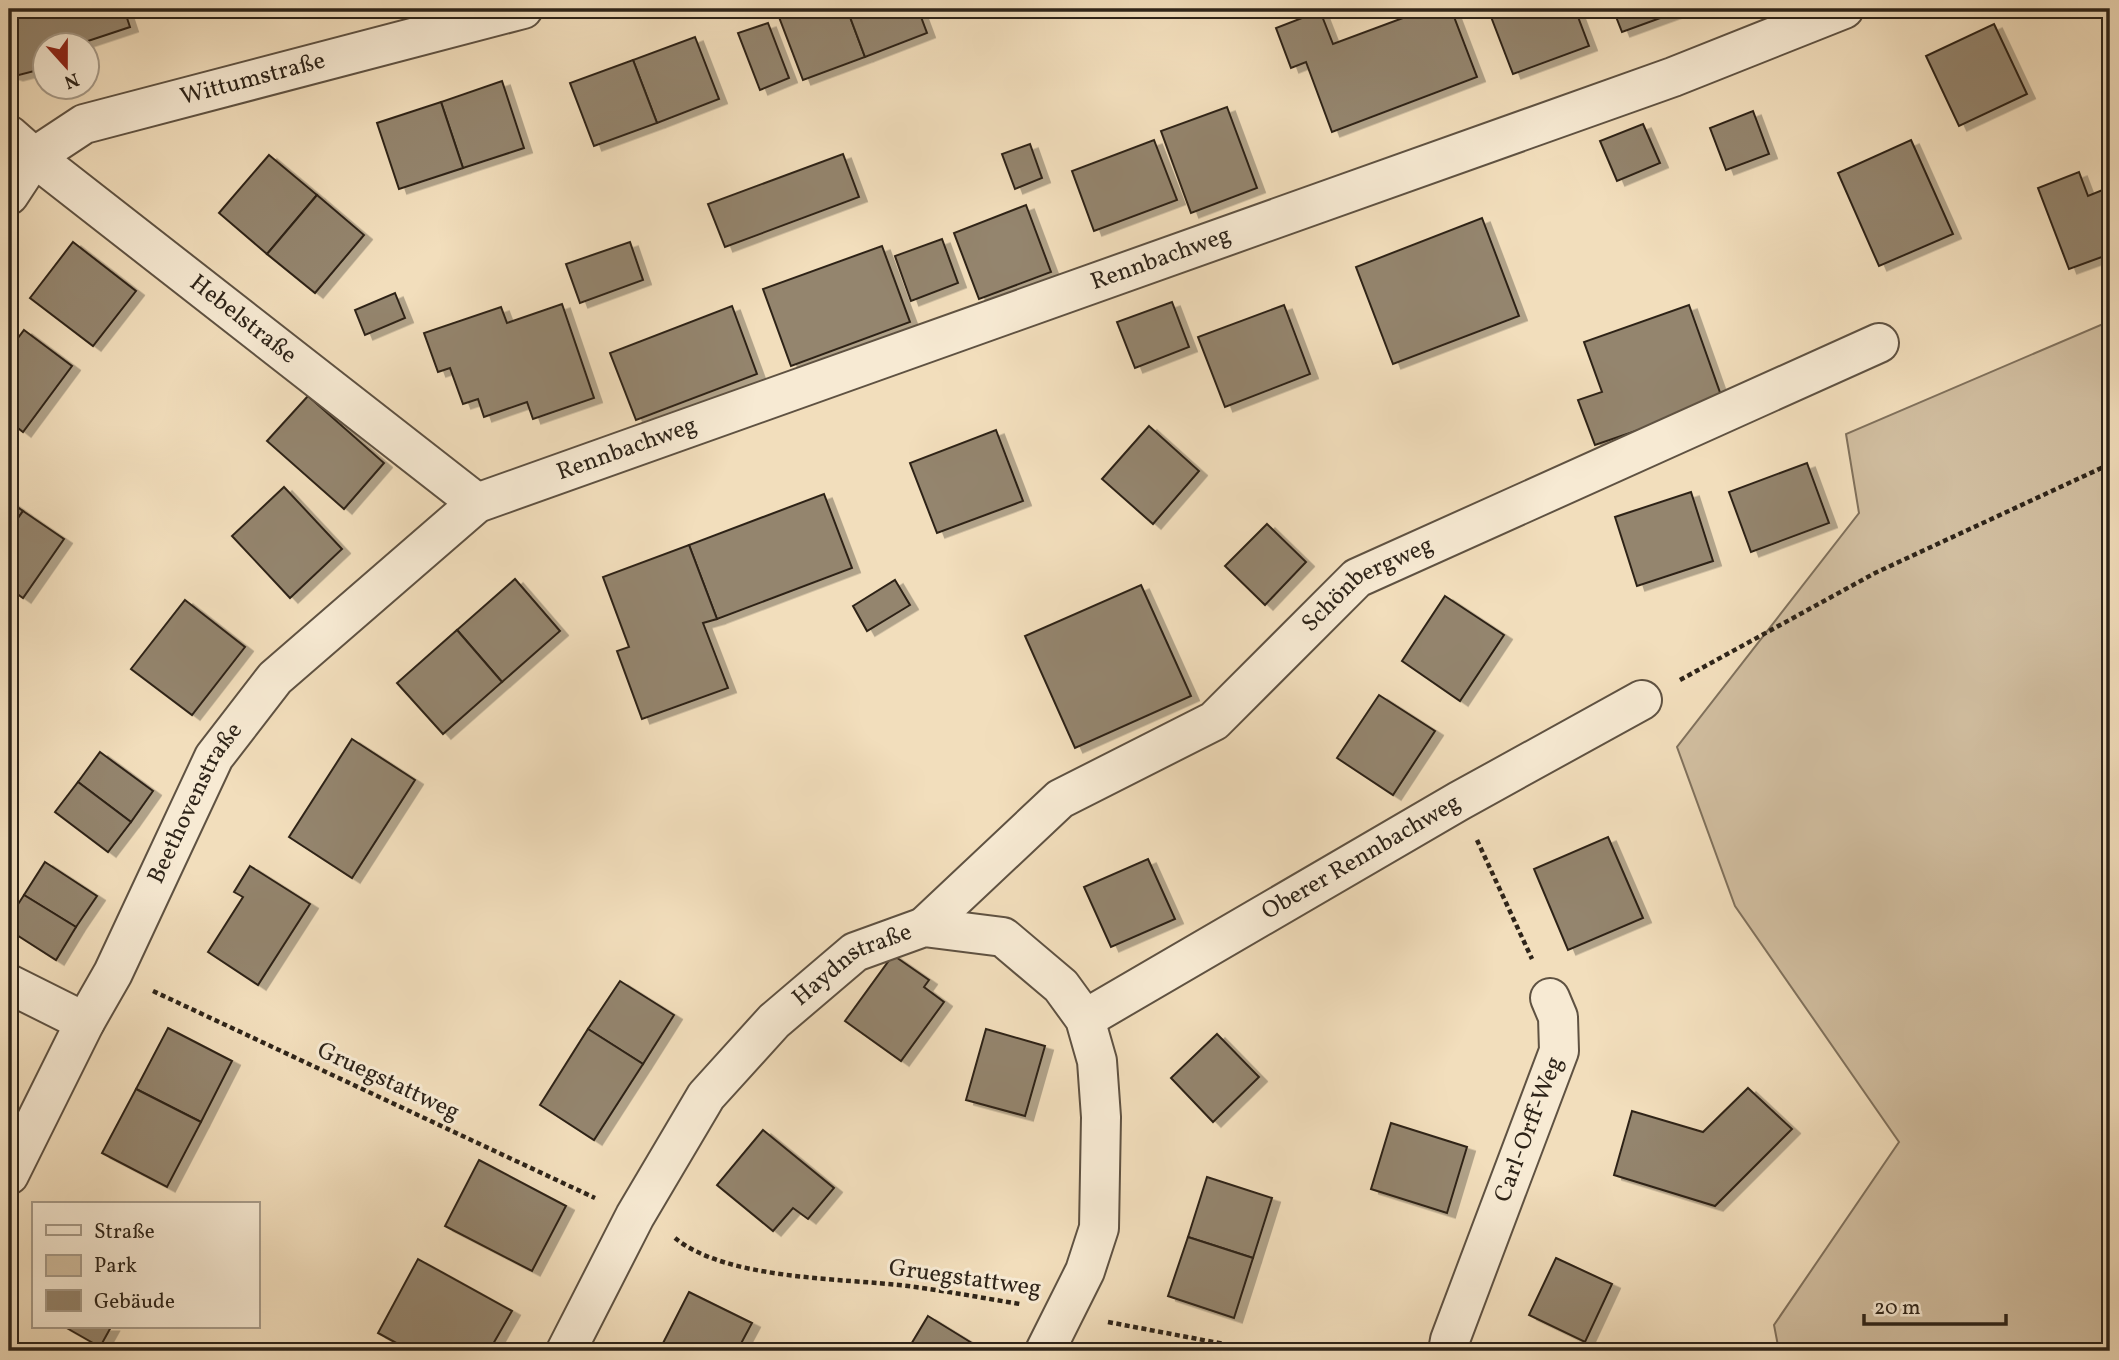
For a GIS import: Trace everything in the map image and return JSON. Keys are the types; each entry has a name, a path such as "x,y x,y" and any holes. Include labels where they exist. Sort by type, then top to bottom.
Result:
{"street":[{"name":"Wittumstraße","path":"9,195 21,146 84,124 523,9"},
{"name":"Rennbachweg","path":"477,503 1672,77 1843,9"},
{"name":"Hebelstraße","path":"21,146 477,503"},
{"name":"Schönbergweg","path":"924,927 1060,799 1214,721 1357,578 1879,343"},
{"name":"Beethovenstraße","path":"9,1175 85,1022 113,973 215,757 275,678 477,503"},
{"name":"Oberer Rennbachweg","path":"1085,1018 1447,808 1642,700"},
{"name":"Haydnstraße","path":"566,1351 652,1225 706,1096 774,1021 855,951 924,927 1003,937 1061,986 1085,1018 1097,1061 1101,1118 1099,1228 1085,1271 1047,1348"},
{"path":"9,984 85,1022"},
{"name":"Carl-Orff-Weg","path":"1448,1351 1559,1051 1558,1017 1550,998"}],"path":[{"path":"1642,700 1875,573 2110,464"},
{"path":"1472,832 1550,998"},
{"name":"Gruegstattweg","path":"113,973 652,1225 689,1249 720,1261 831,1280 909,1286 1066,1311 1261,1351"}],"green space":[{"path":"2110,321 2110,1351 1779,1351 1774,1325 1899,1142 1735,906 1677,747 1859,513 1846,434"}],"building":[{"path":"9,9 124,9 130,27 102,36 102,32 32,32 32,72 15,76 9,74"},
{"path":"801,9 847,9 865,57 803,80 779,17"},
{"path":"847,9 918,9 927,33 865,57"},
{"path":"1427,9 1451,9 1477,77 1332,132 1306,62 1291,68 1276,28 1320,11 1333,44"},
{"path":"1488,9 1575,9 1589,46 1513,74"},
{"path":"1613,9 1685,9 1622,32"},
{"path":"768,23 789,78 760,90 738,33"},
{"path":"1994,24 2027,94 1959,126 1926,56"},
{"path":"695,37 719,99 657,123 633,60"},
{"path":"633,60 657,123 594,146 570,83"},
{"path":"502,81 524,148 463,168 441,102"},
{"path":"441,102 463,168 399,189 377,123"},
{"path":"1227,107 1257,188 1191,213 1161,131"},
{"path":"1753,111 1769,154 1726,170 1710,128"},
{"path":"1643,124 1660,163 1617,181 1600,141"},
{"path":"1154,140 1177,200 1094,231 1072,171"},
{"path":"1911,140 1953,234 1879,266 1838,173"},
{"path":"1030,144 1042,178 1015,189 1002,154"},
{"path":"843,154 859,197 725,247 708,204"},
{"path":"269,155 317,195 267,254 219,213"},
{"path":"2079,172 2088,196 2110,187 2110,254 2069,269 2038,188"},
{"path":"317,195 364,235 315,293 267,254"},
{"path":"1026,205 1051,272 979,299 954,233"},
{"path":"1482,218 1519,316 1393,364 1356,267"},
{"path":"942,239 958,283 911,301 895,256"},
{"path":"73,242 136,291 93,346 30,298"},
{"path":"630,242 643,280 580,303 566,264"},
{"path":"882,246 910,322 791,366 763,289"},
{"path":"395,293 405,318 365,335 355,310"},
{"path":"1172,302 1189,347 1135,368 1117,322"},
{"path":"562,304 594,398 533,419 527,402 484,417 478,399 463,404 450,368 438,372 424,333 501,307 507,323"},
{"path":"1284,305 1310,374 1225,407 1198,337"},
{"path":"1689,305 1723,401 1595,445 1578,400 1602,392 1584,342"},
{"path":"732,306 757,374 636,420 610,353"},
{"path":"24,330 72,366 23,432 9,421 9,350"},
{"path":"308,396 384,463 344,509 267,441"},
{"path":"1149,426 1199,471 1153,524 1102,479"},
{"path":"996,430 1023,501 937,533 910,463"},
{"path":"1807,463 1829,523 1751,552 1729,492"},
{"path":"284,487 342,549 290,598 232,536"},
{"path":"1691,492 1713,561 1637,586 1615,517"},
{"path":"824,494 852,568 717,619 689,545"},
{"path":"9,501 23,511 9,531"},
{"path":"23,511 64,539 23,598 9,588 9,531"},
{"path":"1267,524 1306,562 1265,605 1225,566"},
{"path":"689,545 717,619 703,623 728,688 642,719 617,651 629,647 603,577"},
{"path":"515,579 560,631 502,682 457,630"},
{"path":"895,580 910,605 867,631 853,606"},
{"path":"1141,585 1191,696 1075,748 1025,636"},
{"path":"1445,596 1504,635 1460,701 1402,661"},
{"path":"185,600 245,647 192,715 131,669"},
{"path":"457,630 502,682 443,734 397,683"},
{"path":"1379,695 1435,731 1393,795 1337,758"},
{"path":"352,739 415,780 352,878 289,837"},
{"path":"100,752 153,791 131,822 78,782"},
{"path":"78,782 131,822 108,852 55,812"},
{"path":"1608,837 1643,918 1568,950 1534,869"},
{"path":"1148,859 1175,919 1111,947 1084,887"},
{"path":"45,862 97,896 76,927 24,895"},
{"path":"250,866 310,904 258,985 208,952 243,897 234,892"},
{"path":"24,895 76,927 56,960 9,930 9,918"},
{"path":"893,955 929,980 924,987 944,1002 901,1061 845,1021"},
{"path":"620,981 674,1015 643,1064 588,1029"},
{"path":"168,1028 232,1061 201,1122 136,1089"},
{"path":"588,1029 643,1064 594,1140 540,1105"},
{"path":"986,1029 1045,1046 1025,1116 966,1100"},
{"path":"1217,1034 1259,1077 1213,1122 1171,1078"},
{"path":"1748,1088 1792,1129 1715,1206 1614,1175 1632,1111 1703,1132"},
{"path":"136,1089 201,1122 167,1187 102,1153"},
{"path":"1391,1123 1467,1147 1447,1213 1371,1189"},
{"path":"763,1130 834,1188 808,1219 793,1208 773,1231 717,1185"},
{"path":"479,1160 566,1206 532,1271 445,1226"},
{"path":"1207,1177 1272,1198 1253,1258 1188,1237"},
{"path":"1188,1237 1253,1258 1234,1318 1168,1296"},
{"path":"1556,1258 1612,1284 1585,1342 1529,1315"},
{"path":"418,1259 512,1311 489,1351 411,1351 378,1333"},
{"path":"689,1292 752,1323 737,1351 659,1351"},
{"path":"928,1316 980,1348 978,1351 907,1351"},
{"path":"67,1328 110,1328 100,1347"}]}
